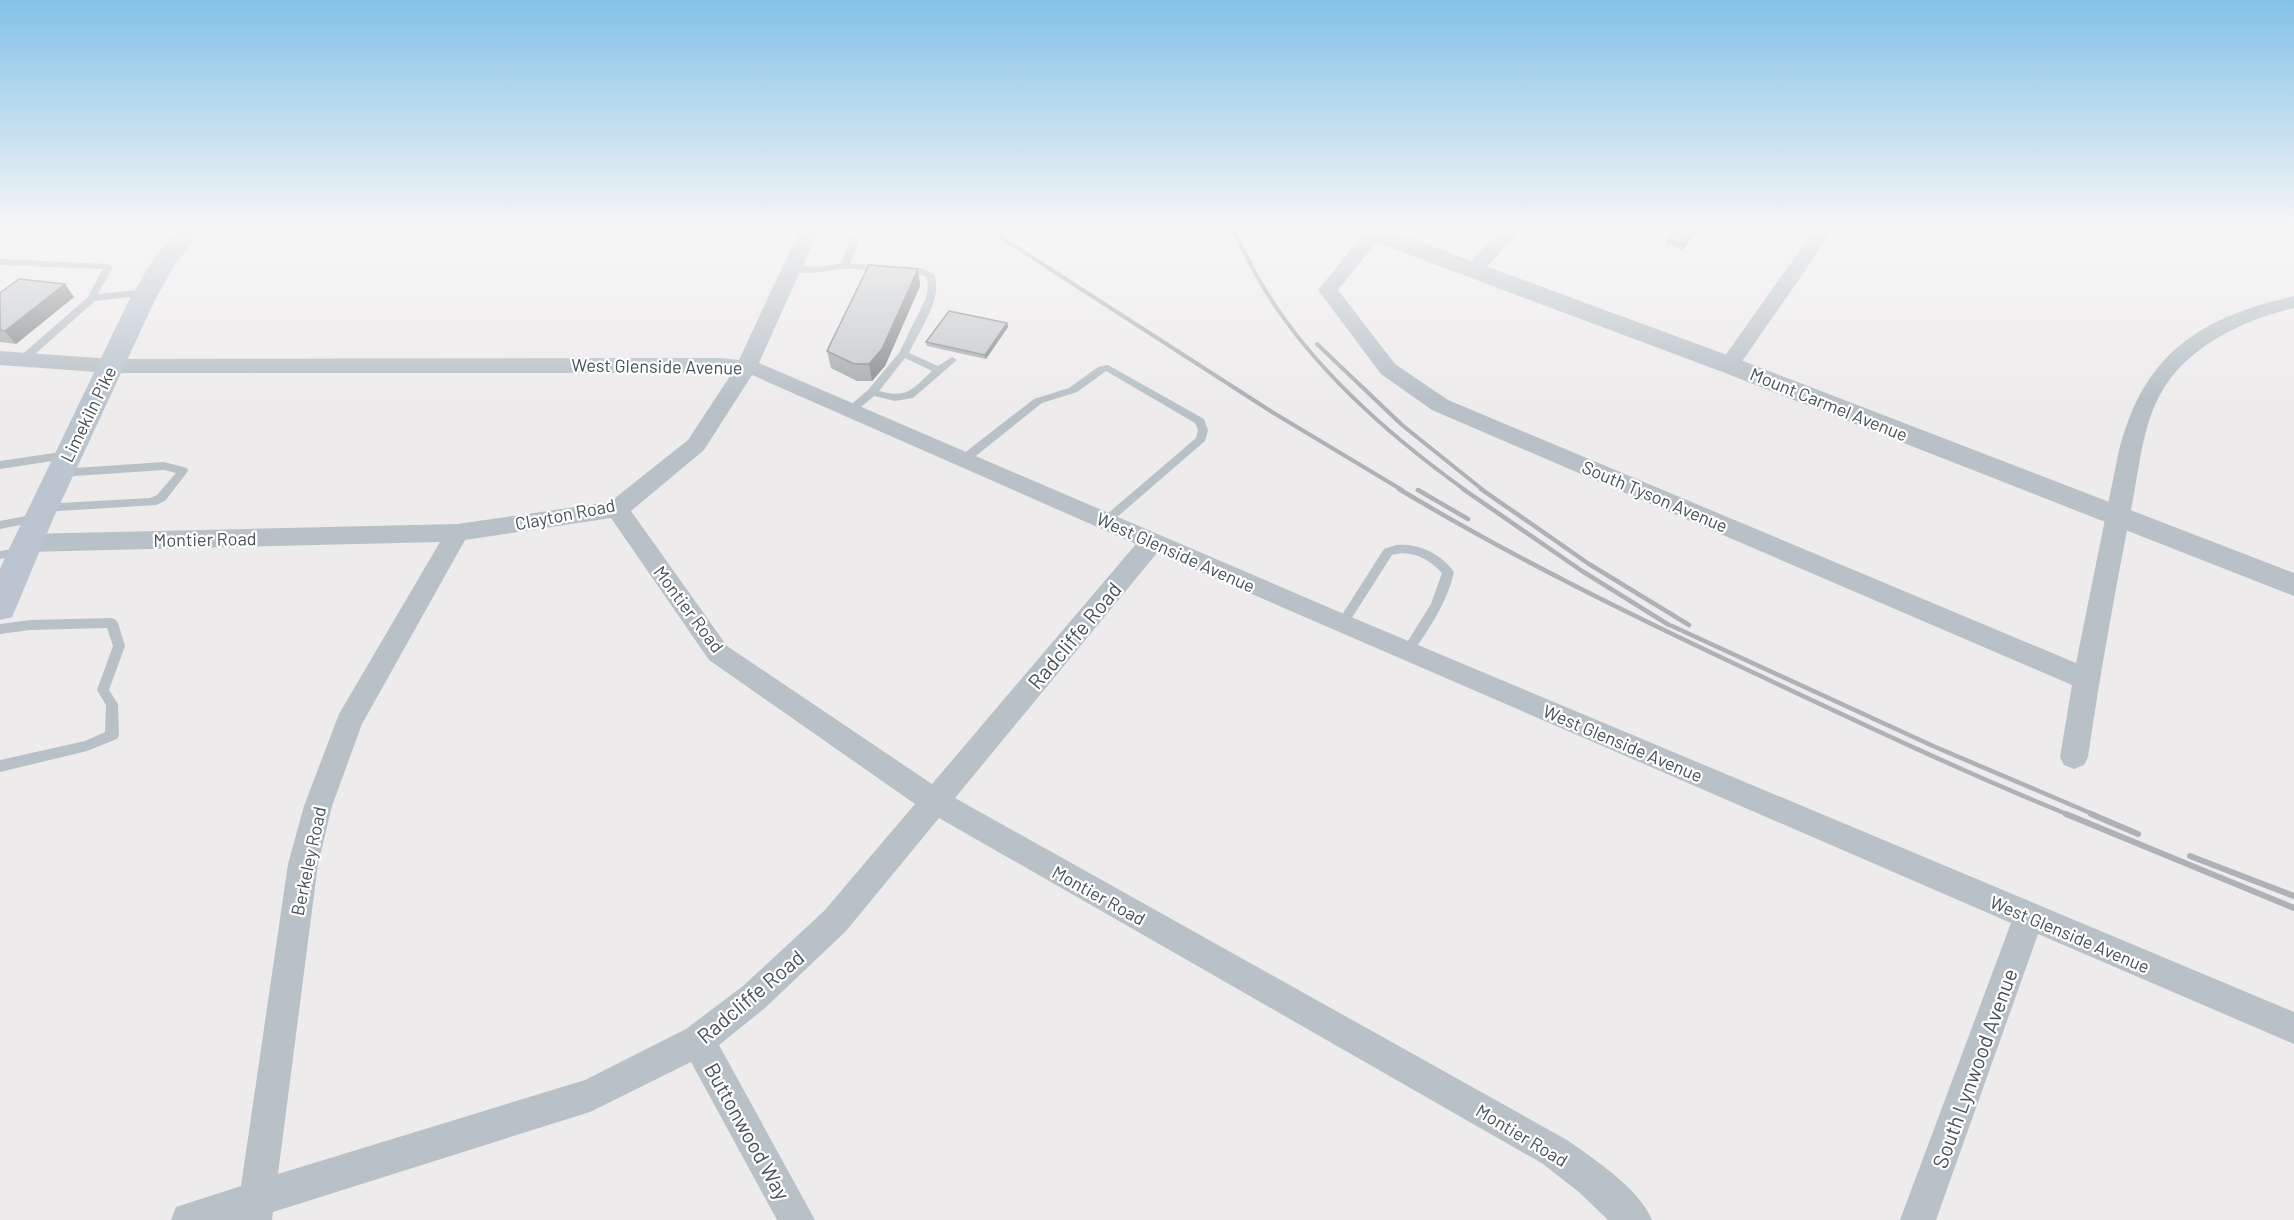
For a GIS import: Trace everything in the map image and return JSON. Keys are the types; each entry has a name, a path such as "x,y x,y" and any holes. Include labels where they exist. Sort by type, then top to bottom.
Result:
{"main road":[{"name":"Limekiln Pike","path":"0,608 25,535 64,464 150,286"}],"street":[{"name":"Clayton Road","path":"457,533 617,509 696,445 746,367 784,286"},
{"name":"South Tyson Avenue","path":"1331,286 1328,290 1388,369 1440,405 2086,679"},
{"name":"Mount Carmel Avenue","path":"1519,286 1730,365 2117,518 2294,585"},
{"path":"1730,365 1785,286"},
{"path":"2074,757 2086,679 2117,518 2138,420 2145,402 2161,377 2186,351 2224,327 2258,311 2294,302"},
{"name":"West Glenside Avenue","path":"0,358 111,366 721,365 767,372 963,460 1407,652 2294,1029"},
{"name":"Montier Road","path":"617,509 718,653 934,801 1536,1140 1593,1180 1634,1220"},
{"name":"Montier Road","path":"25,535 457,533"},
{"name":"Berkeley Road","path":"255,1210 303,864 318,806 349,722 457,533"},
{"name":"Radcliffe Road","path":"189,1220 255,1210 590,1095 698,1041 754,997 835,921 1153,541"},
{"name":"South Lynwood Avenue","path":"1918,1220 2029,916"},
{"name":"Buttonwood Way","path":"698,1041 797,1220"}],"lane":[{"path":"22,360 92,298 98,286"},
{"path":"851,410 872,392 903,354 931,298 933,286"},
{"path":"92,298 147,292"},
{"path":"903,354 939,370"},
{"path":"872,392 893,399 906,399 952,360"},
{"path":"963,460 1038,401 1073,390 1102,369 1108,368 1200,421 1203,430 1201,438 1106,521"},
{"path":"0,465 164,466 183,471 160,498 152,502 25,535 0,525"},
{"path":"1342,624 1388,552 1396,548 1406,548 1417,552 1441,563 1448,572 1443,594 1436,609 1407,652"},
{"path":"0,629 30,625 112,624 119,646 103,690 112,704 112,735 87,746 0,766"}],"building":[{"path":"10,286 63,286 5,331 0,330 0,293"},
{"path":"859,286 910,286 882,349 869,364 854,364 827,351"},
{"path":"949,311 1007,323 985,355 926,342"}],"railway":[{"path":"1076,286 1272,412 1402,490"},
{"path":"1263,286 1300,339 1350,395 1406,445 1465,490"},
{"path":"1317,344 1402,425 1483,490"},
{"path":"1399,489 1528,562 1661,628 1909,745 2069,815"},
{"path":"1463,489 1582,571 1669,625"},
{"path":"1481,489 1589,564 1689,625"},
{"path":"1418,490 1468,519"},
{"path":"1672,626 1933,746 2095,815"},
{"path":"2066,814 2294,908"},
{"path":"2091,814 2138,834"},
{"path":"2190,856 2294,896"}]}
